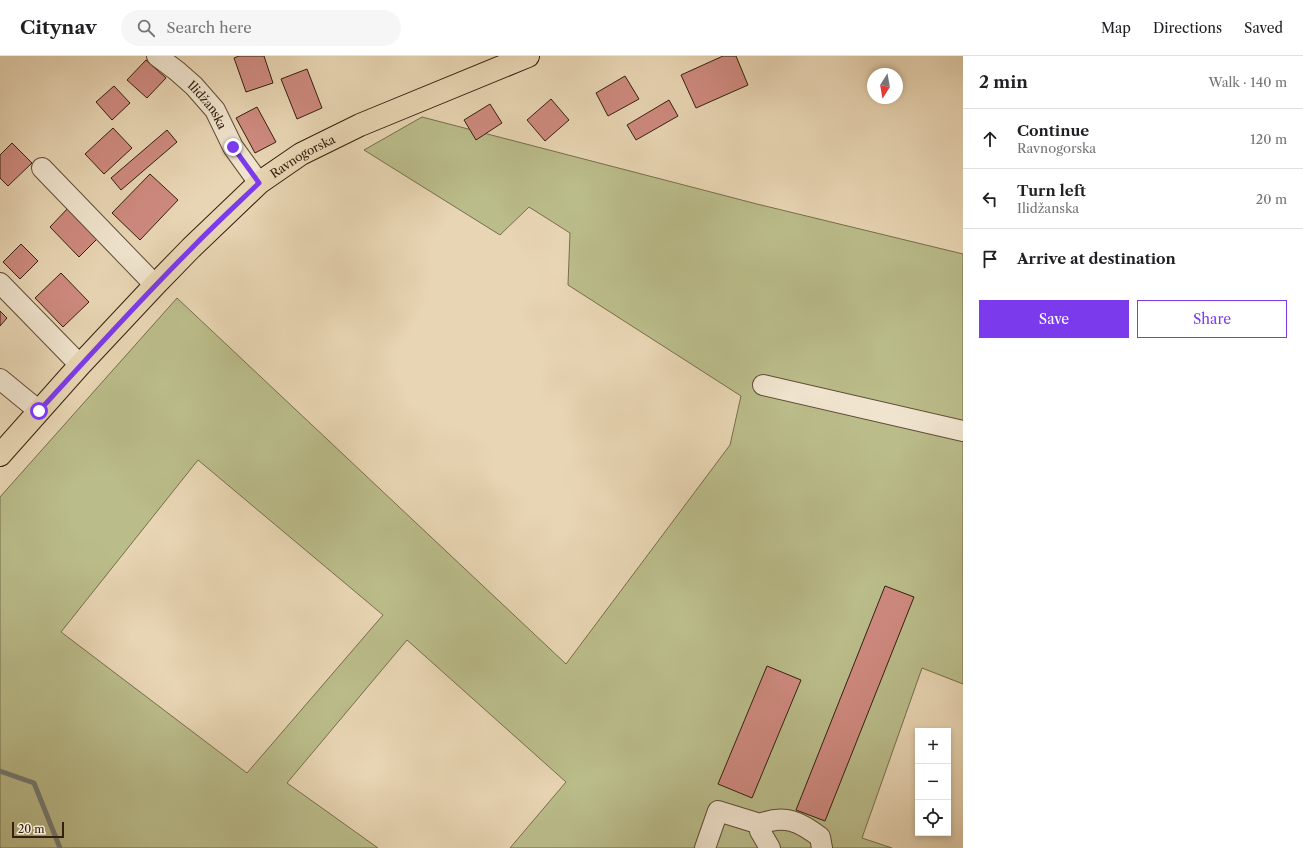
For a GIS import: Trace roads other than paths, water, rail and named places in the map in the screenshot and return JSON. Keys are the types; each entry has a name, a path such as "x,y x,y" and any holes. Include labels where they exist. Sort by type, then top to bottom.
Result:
{"main road":[{"name":"Ravnogorska","path":"0,455 80,365 155,285 191,248 259,183 301,154 360,125 528,56"}],"street":[{"name":"Ilidžanska","path":"157,56 194,86 215,110 233,147 259,183"},
{"path":"42,168 155,285"},
{"path":"0,283 80,365"},
{"path":"0,379 39,411"},
{"path":"762,385 963,432"},
{"path":"705,848 718,811 760,824 770,820 786,819 794,821 820,837 822,848"},
{"path":"760,824 760,831 770,848"}],"waterway":[{"path":"0,771 34,783 60,848"}]}
